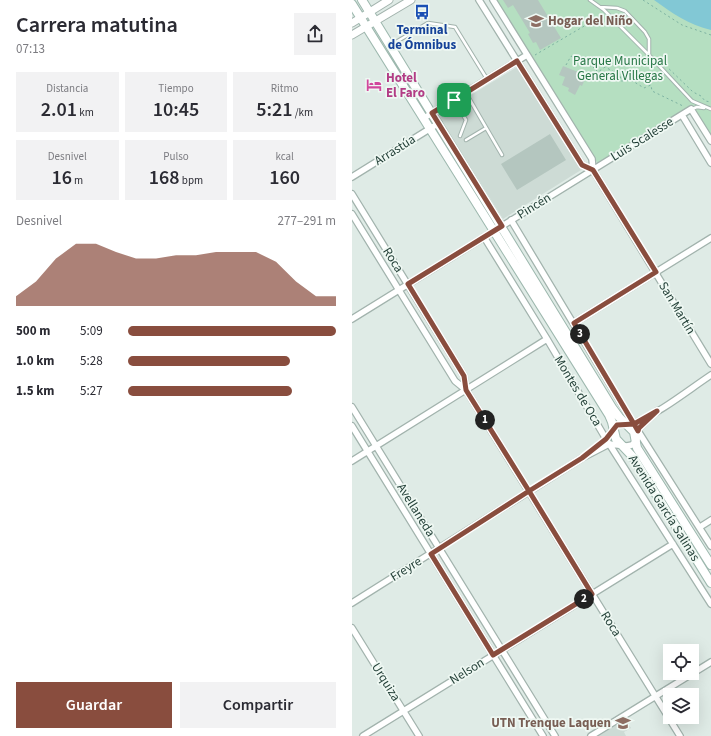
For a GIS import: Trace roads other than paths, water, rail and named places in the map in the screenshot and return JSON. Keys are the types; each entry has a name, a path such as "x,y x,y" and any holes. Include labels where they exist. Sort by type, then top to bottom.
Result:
{"main road":[{"name":"Avenida García Salinas","path":"362,0 613,408 621,420 631,424 637,448 711,565"},
{"name":"Avenida García Salinas","path":"352,4 609,415 616,439 633,457 711,583"}],"street":[{"path":"352,23 389,0"},
{"path":"352,35 411,0"},
{"name":"San Martín","path":"479,0 582,165 593,170"},
{"name":"San Martín","path":"493,0 592,159 593,170 711,364"},
{"name":"Arrastúa","path":"424,118 527,55"},
{"path":"691,109 711,141"},
{"name":"Luis Scalesse","path":"593,170 691,109"},
{"path":"682,115 711,163"},
{"name":"Arrastúa","path":"352,177 439,123"},
{"name":"Pincén","path":"352,319 593,170"},
{"name":"Roca","path":"352,194 464,376 466,390"},
{"name":"Roca","path":"352,214 455,381 466,390 680,736"},
{"path":"511,220 574,323 631,424 638,431 711,546"},
{"name":"Montes de Oca","path":"484,237 547,339 609,444 711,604"},
{"path":"574,323 711,238"},
{"path":"352,461 547,339"},
{"path":"614,428 620,424 631,424 657,411 711,375"},
{"name":"Avellaneda","path":"352,406 555,736"},
{"path":"609,444 630,445 635,442 637,440 639,428 657,411"},
{"name":"Avellaneda","path":"352,426 543,736"},
{"name":"Freyre","path":"582,458 606,439 614,428"},
{"name":"Freyre","path":"352,603 582,458 609,444"},
{"path":"700,527 711,520"},
{"name":"Nelson","path":"363,736 673,544"},
{"name":"Urquiza","path":"352,628 420,736"},
{"path":"591,736 711,662"}],"lane":[{"path":"590,0 606,12 650,55 692,101 710,108"},
{"path":"599,6 617,8 625,11 645,32 649,39 650,55"},
{"path":"391,46 428,23 455,27 487,79"},
{"path":"466,93 502,155"},
{"path":"454,100 466,120 460,136"},
{"path":"691,109 693,105 692,101"},
{"path":"691,109 697,107 710,108"},
{"path":"466,140 486,128"}],"water":[{"path":"654,0 711,0 711,30 688,22"}],"place":[{"name":"Terminal de Ómnibus","path":"422,12"},
{"name":"Hogar del Niño","path":"536,21"},
{"name":"Hotel El Faro","path":"374,85"},
{"name":"UTN Trenque Laquen","path":"623,723"}],"park label":[{"name":"Parque Municipal General Villegas","path":"620,68"}]}
